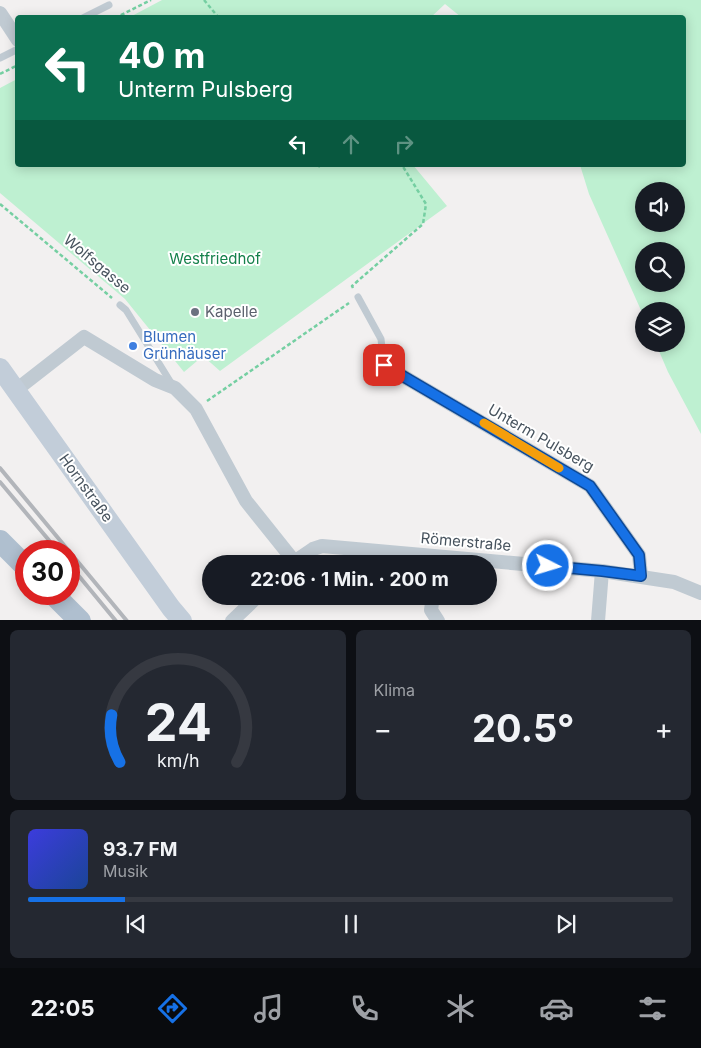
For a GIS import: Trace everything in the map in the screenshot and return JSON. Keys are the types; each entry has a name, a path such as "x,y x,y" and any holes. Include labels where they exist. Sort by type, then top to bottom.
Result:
{"main road":[{"path":"0,541 15,556"},
{"path":"64,605 80,620"}],"street":[{"path":"0,13 15,36"},
{"name":"Wolfsgasse","path":"16,390 84,337 155,380 175,388 196,408 246,501 288,555"},
{"name":"Unterm Pulsberg","path":"384,365 590,486 639,555 641,576"},
{"name":"Hornstraße","path":"0,368 176,616"},
{"name":"Römerstraße","path":"304,555 322,546 397,555"},
{"name":"Römerstraße","path":"497,564 602,571 641,576 674,582 701,593"},
{"path":"598,620 602,571"},
{"path":"232,620 248,605"},
{"path":"432,605 431,610 438,620"}],"lane":[{"path":"89,15 109,5"},
{"path":"0,58 15,50"},
{"path":"358,296 381,340 384,365"},
{"name":"Wolfsgasse","path":"120,305 126,310 175,388"}],"path":[{"path":"121,15 150,0"},
{"path":"204,0 216,15"},
{"path":"0,74 15,66"},
{"path":"196,408 358,296 352,286 423,224 426,204 403,167"},
{"name":"Wolfsgasse","path":"0,204 120,305"}],"green space":[{"path":"162,0 701,0 701,434 659,352 685,352 685,302 637,302 589,194 581,167 686,167 686,15 459,15 445,4 433,15 134,15"},
{"name":"Westfriedhof","path":"15,80 15,167 415,167 447,206 220,371 203,356 184,372 125,299 0,193 0,88"}],"railway":[{"path":"0,468 126,620"},
{"path":"0,482 49,540"},
{"path":"80,577 115,620"}],"slow traffic":[{"path":"484,423 559,468"}],"place":[{"name":"Kapelle","path":"195,312"},
{"name":"Blumen Grünhäuser","path":"133,346"}],"route":[{"path":"384,365 590,486 639,555 641,576 548,566"}]}
